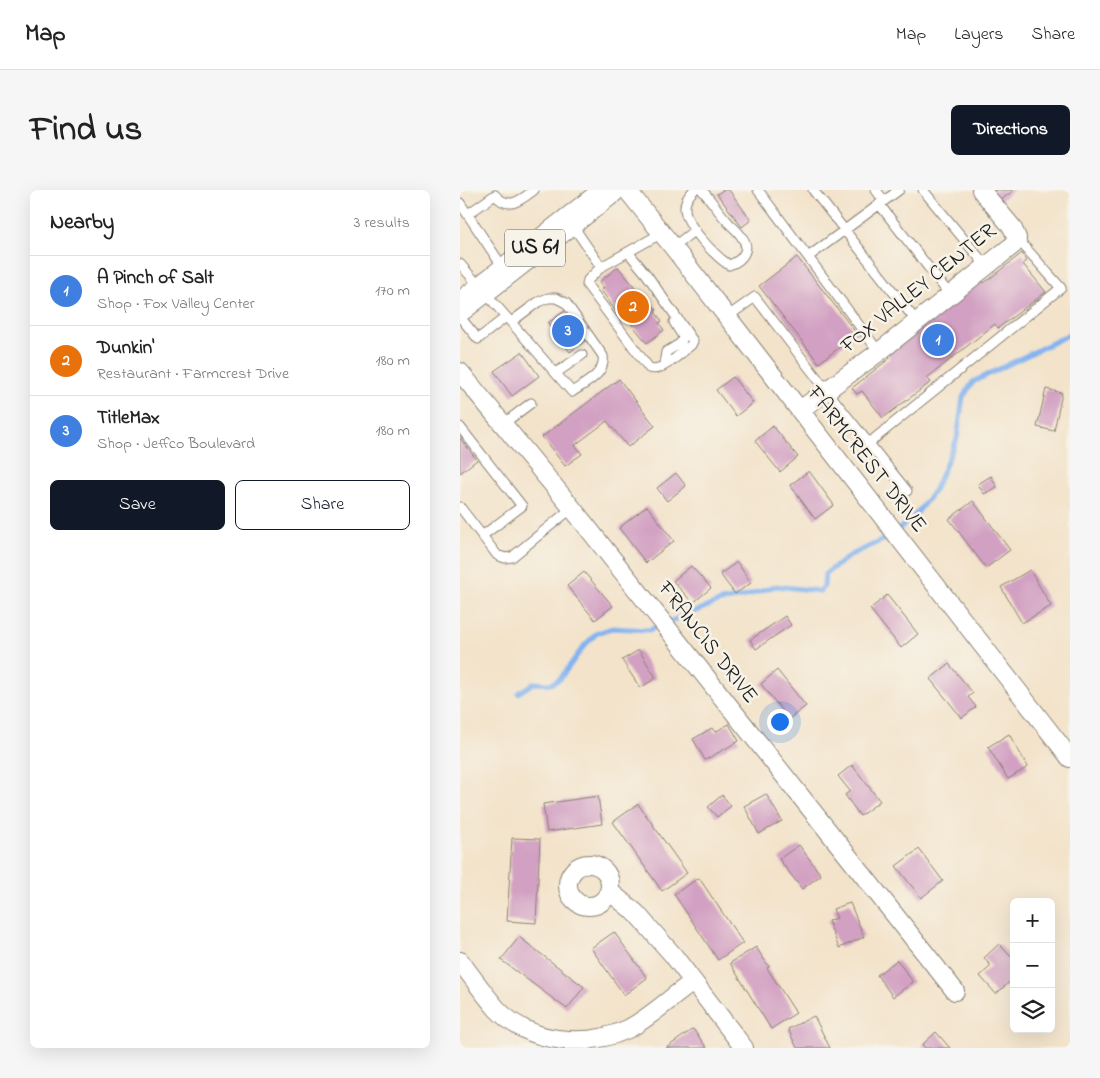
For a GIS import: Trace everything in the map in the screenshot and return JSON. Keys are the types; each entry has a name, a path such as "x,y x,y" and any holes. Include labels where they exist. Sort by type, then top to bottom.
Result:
{"main road":[{"name":"US 61","path":"460,307 610,190"}],"street":[{"name":"FARMCREST DRIVE","path":"626,190 673,247 1070,758"},
{"name":"FOX VALLEY CENTER","path":"800,410 879,352 1013,245 1017,238 1012,227 981,190"},
{"name":"FRANCIS DRIVE","path":"460,372 572,508 955,991"},
{"path":"609,891 636,913 673,955 744,1048"},
{"path":"460,961 498,1010 511,1021 537,1035 571,1042 594,1041 628,1029 692,982"}],"lane":[{"path":"468,214 495,195 500,201 518,202 534,190"},
{"path":"694,190 684,207 688,219 718,258 729,265 737,262 744,255 746,245 742,236 702,190"},
{"path":"758,190 879,352"},
{"path":"814,190 917,322"},
{"path":"876,190 882,202 950,295"},
{"path":"808,257 899,190"},
{"path":"923,190 986,266"},
{"path":"460,203 482,233 505,270"},
{"path":"570,221 601,267"},
{"path":"673,247 695,230"},
{"path":"628,252 647,275 693,341 691,346 657,370 649,368 587,285 588,280 601,267 662,233"},
{"path":"869,443 1061,288 1017,238"},
{"path":"460,264 509,319 572,392 602,369 604,356 566,303 556,298 548,298 538,302 509,319 478,339 460,318"},
{"path":"727,317 755,297 907,491"},
{"path":"556,373 582,355"},
{"path":"503,424 531,403"},
{"path":"460,427 522,506 482,536"},
{"path":"460,507 497,555 505,558 512,557 572,508"}],"building":[{"path":"723,190 729,190 751,220 742,227 717,194"},
{"path":"988,190 1014,190 1001,200 1002,202"},
{"path":"1022,253 1027,261 1023,264 1046,292 998,328 995,324 927,378 931,382 883,418 862,391 857,394 852,388 890,358 886,352 980,278 984,283"},
{"path":"797,257 857,334 819,363 759,286"},
{"path":"618,267 639,292 641,290 657,310 655,312 662,321 659,323 664,330 647,343 626,317 622,320 601,290 604,288 599,282"},
{"path":"566,310 588,339 570,352 548,323"},
{"path":"522,352 539,376 512,396 494,371"},
{"path":"733,377 753,403 736,416 716,390"},
{"path":"619,379 655,426 628,447 607,421 575,445 582,454 565,466 542,437"},
{"path":"1046,389 1062,393 1054,431 1037,427"},
{"path":"773,426 798,457 780,472 755,441"},
{"path":"460,438 477,460 460,473"},
{"path":"809,471 834,505 815,519 790,485"},
{"path":"676,473 686,486 667,501 657,488"},
{"path":"991,476 997,487 984,494 978,484"},
{"path":"973,501 1010,550 986,568 949,519"},
{"path":"647,506 674,541 646,563 619,528"},
{"path":"737,562 751,583 735,594 720,574"},
{"path":"691,566 711,588 693,603 673,581"},
{"path":"1030,570 1051,606 1022,623 1001,587"},
{"path":"584,572 613,606 595,620 567,586"},
{"path":"887,595 918,634 901,648 870,609"},
{"path":"785,616 791,625 756,649 750,640"},
{"path":"639,650 656,678 640,688 622,660"},
{"path":"949,664 973,693 968,697 976,707 962,718 930,679"},
{"path":"777,670 806,706 789,719 761,684"},
{"path":"729,724 739,741 705,760 693,739 712,728 715,732"},
{"path":"1009,734 1028,767 1008,779 988,747"},
{"path":"852,765 880,801 860,816 845,795 850,791 838,776"},
{"path":"766,794 782,821 759,834 744,806"},
{"path":"722,795 731,806 717,817 708,807"},
{"path":"598,796 602,824 547,832 543,804"},
{"path":"638,804 687,873 662,891 613,822"},
{"path":"512,838 540,839 536,923 507,921"},
{"path":"799,845 821,875 802,889 779,859"},
{"path":"919,849 943,881 921,898 896,866"},
{"path":"699,878 743,943 718,960 674,894"},
{"path":"850,903 864,937 839,948 828,921 837,918 833,909"},
{"path":"614,932 647,978 624,995 591,948"},
{"path":"519,937 584,987 567,1009 501,960"},
{"path":"999,944 1010,956 1010,982 996,994 980,976 991,966 984,958"},
{"path":"756,947 796,1013 771,1029 730,963"},
{"path":"897,960 913,982 893,997 877,975"},
{"path":"814,1016 830,1048 797,1048 788,1029"},
{"path":"693,1029 707,1048 666,1048"},
{"path":"936,1032 950,1048 925,1048 922,1045"}],"waterway":[{"path":"898,530 916,514 934,491 957,439 963,397 973,382 1070,334"},
{"path":"518,693 534,683 551,684 560,679 584,646 597,633 612,628 649,630 721,601 743,597 776,586 820,591 824,586 825,574 851,555 887,538"}],"place":[{"name":"Dunkin'","path":"633,307"},
{"name":"TitleMax","path":"568,331"},
{"name":"A Pinch of Salt","path":"938,340"}]}
